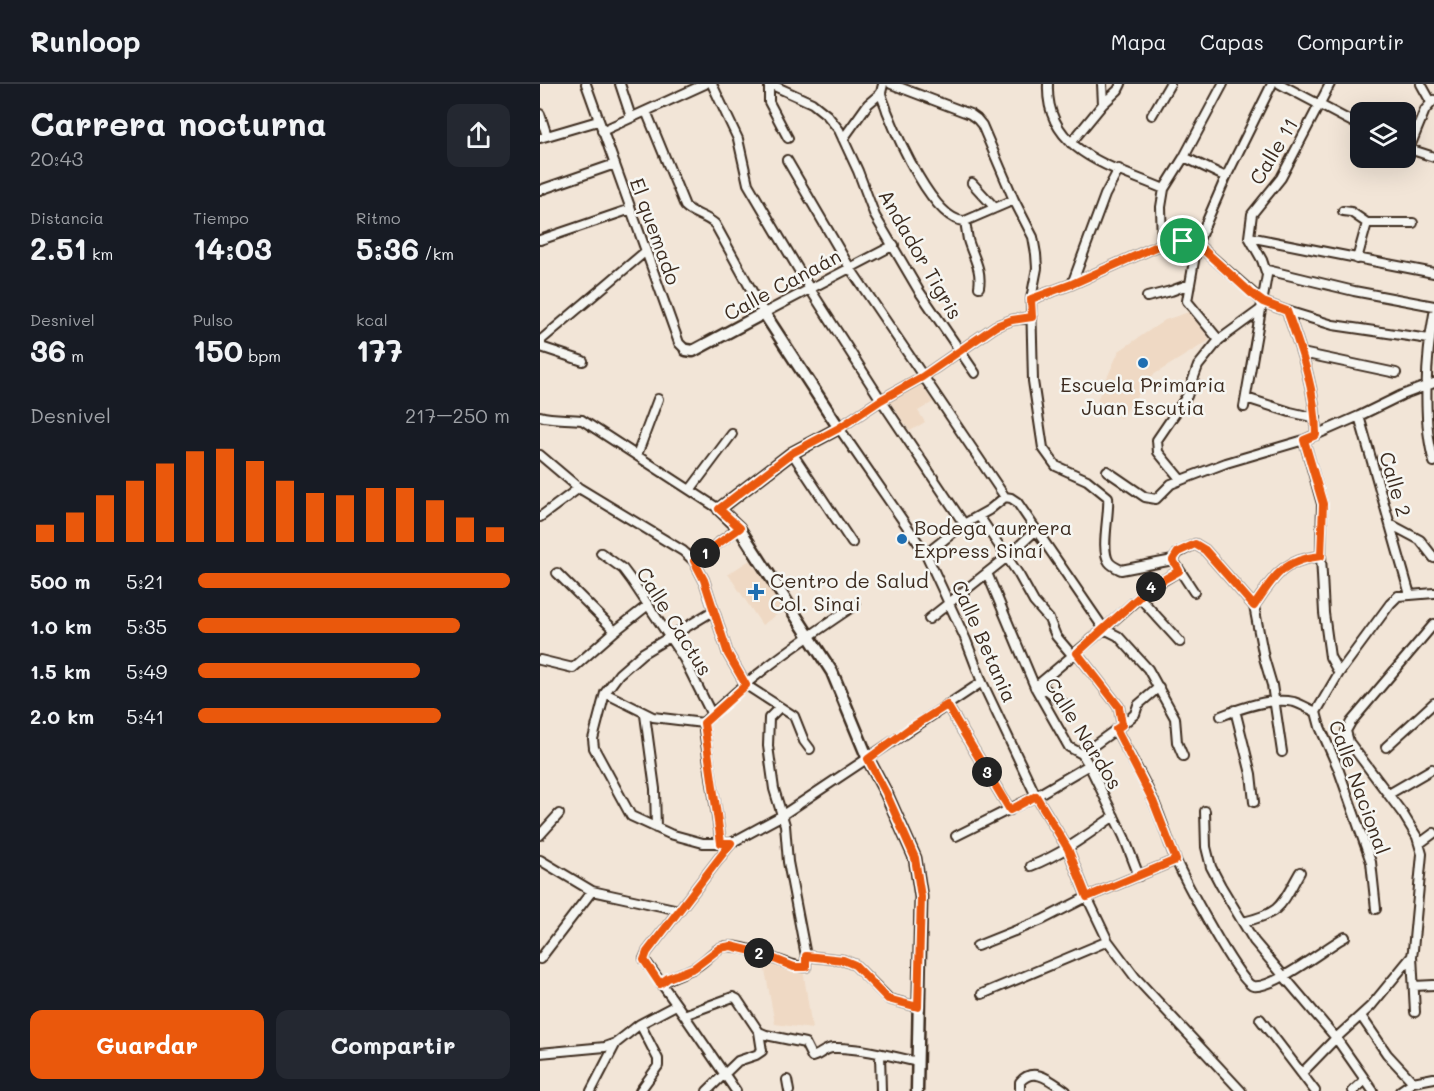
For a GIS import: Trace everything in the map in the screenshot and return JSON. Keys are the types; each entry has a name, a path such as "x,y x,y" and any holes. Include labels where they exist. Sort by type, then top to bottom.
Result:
{"street":[{"name":"El quemado","path":"586,84 679,343 686,350"},
{"path":"620,84 631,117"},
{"path":"602,131 646,111 685,88 705,84"},
{"path":"711,84 738,140 748,184 810,289 964,524"},
{"path":"770,84 769,102 788,138"},
{"name":"Andador Tigris","path":"770,84 812,103 827,115 843,139 875,216 919,291 975,373"},
{"path":"1048,84 1049,107 1064,135 1083,154 1103,165 1119,169 1164,189"},
{"path":"1102,84 1103,104"},
{"path":"1071,143 1121,84"},
{"path":"1152,115 1170,84"},
{"path":"1162,244 1161,207 1164,189 1184,157 1222,84"},
{"path":"1219,340 1187,301 1197,244 1226,177 1272,84"},
{"path":"1280,84 1350,121"},
{"name":"Calle 11","path":"1249,237 1252,214 1281,178 1330,84"},
{"path":"1416,129 1425,110 1433,101 1421,84"},
{"path":"843,139 883,86"},
{"path":"883,86 977,119 982,125 1014,200 1033,237 1036,254 1031,299 1033,381 1043,448 1056,466 1087,480 1108,497 1110,506 1106,551 1108,561 1115,567 1121,570 1173,560 1178,552 1195,544 1205,550 1254,606 1264,658 1272,685 1282,752"},
{"path":"883,86 898,140 908,160 940,207 956,220 965,221 1014,200"},
{"name":"Calle Betania","path":"646,111 685,206 693,213 708,217 715,224 764,313 839,428 926,554 966,640 982,682 1036,796 1068,849 1087,897 1108,940 1135,977 1241,1091"},
{"path":"540,114 544,137 598,121"},
{"path":"1416,151 1434,157"},
{"path":"1184,157 1226,177"},
{"path":"787,160 850,268 922,377 1008,497 1017,502 1104,629 1118,636 1148,669 1175,718 1176,742 1183,756"},
{"path":"540,190 615,164"},
{"path":"1072,284 1105,195 1119,169"},
{"path":"972,183 995,208"},
{"path":"540,240 631,209"},
{"path":"1343,211 1351,212 1367,223 1413,223"},
{"path":"965,221 969,241 980,269 978,287"},
{"path":"1357,259 1367,223"},
{"path":"1249,237 1434,273"},
{"path":"1244,407 1267,270 1249,237"},
{"path":"1031,299 1072,284 1162,244 1183,241 1197,244 1262,306 1333,325 1429,339"},
{"name":"Calle Canaán","path":"686,350 693,351 894,245"},
{"path":"583,361 541,347 541,340 646,251"},
{"path":"1267,270 1354,291 1434,306"},
{"path":"1147,297 1190,284"},
{"path":"1181,480 1158,452 1157,440 1187,396 1198,366 1219,340 1262,306"},
{"path":"1287,311 1302,352 1314,401 1316,435"},
{"path":"1434,314 1429,339 1430,448 1434,462"},
{"path":"719,509 792,453 839,428 881,400 922,377 996,326 1012,320 1032,317"},
{"path":"1302,352 1396,373"},
{"path":"1107,471 1150,499 1156,499 1171,484 1226,463 1304,440 1430,384"},
{"path":"1246,398 1316,418"},
{"path":"637,455 658,399"},
{"path":"540,416 549,419 582,420 719,509 740,528 832,672 868,759 915,858 921,897 917,1091"},
{"name":"Calle 2","path":"1359,416 1410,595"},
{"path":"690,490 732,434"},
{"path":"1304,440 1323,504 1321,556 1324,613 1330,657 1339,673"},
{"path":"792,453 852,543"},
{"path":"540,455 579,488 683,551 694,561 704,580 728,654 746,685 794,716 804,741 810,749"},
{"path":"540,517 579,488"},
{"path":"926,554 964,524 1008,497"},
{"path":"979,516 1034,602 1049,619 1056,636 1075,654 1119,707 1119,727 1153,801 1176,860 1232,962 1251,986 1276,981 1345,937"},
{"path":"1390,524 1420,540 1434,558"},
{"path":"694,561 740,528"},
{"path":"928,619 1007,557 1036,530"},
{"name":"Calle Cactus","path":"601,553 623,569 648,605 684,659 711,715"},
{"path":"1254,606 1277,573 1302,558 1321,556"},
{"path":"1173,560 1194,592"},
{"path":"1035,687 1149,588 1179,571"},
{"path":"557,573 615,631"},
{"name":"Calle Nardos","path":"987,573 1035,687 1069,747 1082,754 1089,765 1114,816 1139,876"},
{"path":"1221,716 1235,710 1273,702 1294,702 1316,712 1339,673 1390,604 1398,597 1434,592"},
{"path":"1140,598 1180,642"},
{"path":"540,660 573,668 648,605"},
{"path":"721,843 704,723 746,685 809,636 855,605"},
{"path":"713,611 643,653 619,674 606,693 593,739 594,748 631,816 656,828 703,843 731,843"},
{"path":"1415,1012 1412,956 1422,854 1412,830 1389,794 1349,742 1346,731 1351,722 1434,624"},
{"path":"736,1091 644,960 647,952 731,843 781,816 982,682"},
{"path":"1035,687 1047,690 1064,704"},
{"path":"1082,754 1135,714 1138,705 1158,687"},
{"path":"606,693 645,715 704,723"},
{"path":"1386,747 1434,703"},
{"path":"947,705 1010,810"},
{"path":"660,984 668,978 694,968 720,948 731,946 760,953 794,967 806,967 806,956 788,862 785,825 774,789 768,746 769,718 780,706"},
{"path":"1235,710 1251,774 1254,802"},
{"name":"Calle Nacional","path":"1316,712 1371,862 1376,909"},
{"path":"645,715 655,789 656,828"},
{"path":"956,836 1010,810 1089,765"},
{"path":"1389,794 1432,769"},
{"path":"1205,810 1206,847 1211,867 1254,941 1282,977 1306,1000 1373,1091"},
{"path":"540,835 559,814"},
{"path":"1031,866 1068,849 1114,816"},
{"path":"1419,844 1434,833"},
{"path":"540,860 591,891 679,909"},
{"path":"977,946 1042,920 1087,897 1176,860"},
{"path":"1243,922 1265,917 1282,904 1300,872"},
{"path":"540,959 591,891"},
{"path":"982,994 1108,940"},
{"path":"806,956 843,960 855,965 888,999 918,1007"},
{"path":"1302,1073 1336,1038 1361,1017 1412,956"},
{"path":"1414,986 1434,985"},
{"path":"684,1015 733,997 737,999 759,1032 762,1052 738,1061 707,1091"},
{"path":"540,1053 605,1047 616,1043 640,1024 676,1005"},
{"path":"1361,1017 1387,1054 1413,1082"},
{"path":"1260,1019 1315,1091"},
{"path":"640,1024 658,1059 658,1066 640,1091"},
{"path":"759,1032 804,1043 814,1057 830,1048 880,1054 917,1062"},
{"path":"591,1091 616,1043"},
{"path":"880,1054 881,1091"},
{"path":"1020,1091 1020,1082 1023,1078 1036,1074 1046,1077 1066,1091"},
{"path":"1400,1091 1413,1082 1434,1078"},
{"path":"787,1080 789,1091"},
{"path":"1353,1091 1365,1080"}],"shaded area":[{"name":"Escuela Primaria Juan Escutia","path":"1189,312 1210,340 1153,375 1121,418 1097,400 1119,351 1165,320"},
{"path":"920,383 933,402 918,411 925,422 910,431 890,402"},
{"name":"Centro de Salud Col. Sinai","path":"750,560 784,610 762,625 728,574"},
{"path":"763,959 803,969 812,1029 775,1024"}],"place":[{"name":"Escuela Primaria Juan Escutia","path":"1143,363"},
{"name":"Bodega aurrera Express Sinaí","path":"902,539"},
{"name":"Centro de Salud Col. Sinai","path":"756,592"}],"route":[{"path":"1183,241 1197,244 1263,302 1287,311 1302,352 1314,401 1316,435 1304,440 1323,504 1321,556 1302,558 1277,573 1254,606 1205,550 1195,544 1178,552 1173,560 1179,571 1149,588 1077,653 1119,707 1122,725 1116,729 1153,801 1176,860 1087,897 1068,849 1036,796 1010,810 947,705 868,759 915,858 921,897 918,1007 888,999 862,971 843,960 806,956 806,967 794,967 760,953 731,946 720,948 694,968 668,978 660,984 644,960 647,952 731,843 721,843 704,723 746,685 728,654 704,580 694,561 740,528 719,509 792,453 839,428 881,400 922,377 996,326 1012,320 1032,317 1031,299 1072,284 1162,244 1183,241"}]}
